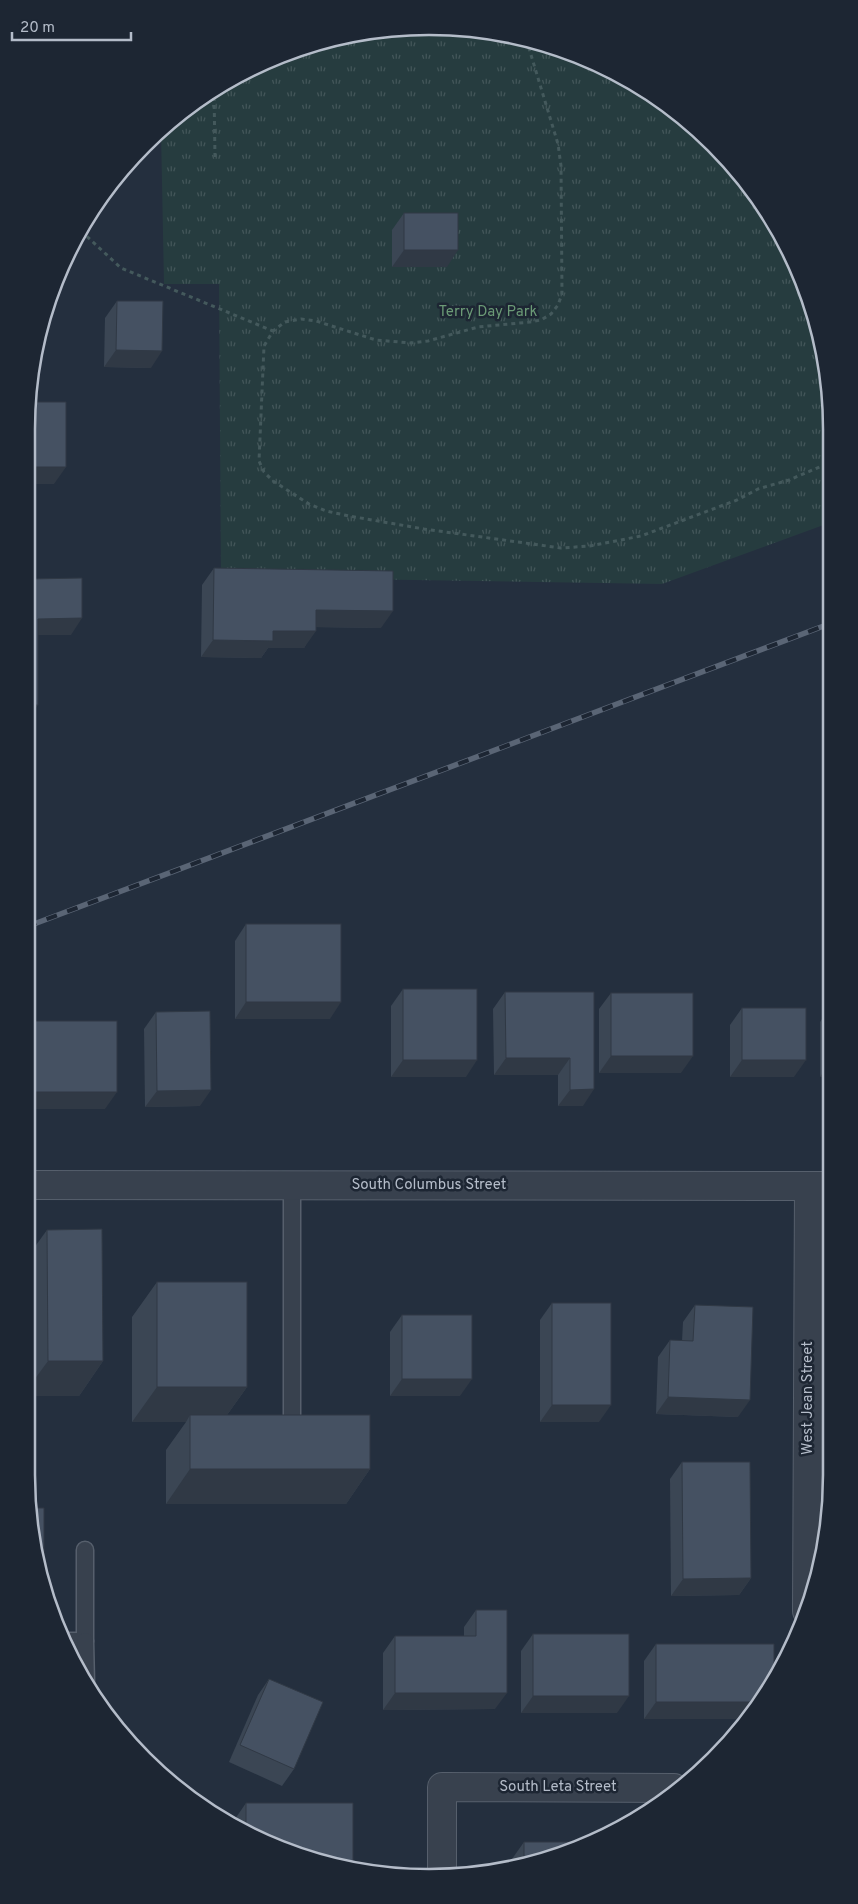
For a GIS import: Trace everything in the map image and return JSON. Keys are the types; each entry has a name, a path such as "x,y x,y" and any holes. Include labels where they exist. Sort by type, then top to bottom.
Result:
{"street":[{"name":"South Columbus Street","path":"35,1185 820,1186"},
{"name":"West Jean Street","path":"808,1584 820,1186"},
{"name":"South Leta Street","path":"442,1868 442,1787 669,1788"}],"lane":[{"path":"292,1185 292,1418"},
{"path":"85,1550 86,1667"},
{"path":"72,1641 85,1641"}],"path":[{"path":"529,48 558,144 561,166 562,294 558,305 551,314 541,320 478,327 428,341 411,343 376,340 316,321 301,319 285,322 273,331 264,346 259,461 264,472 308,504 326,511 484,538 561,548 590,546 641,536 823,465"},
{"path":"214,99 215,158"},
{"path":"86,236 121,268 273,331"}],"green space":[{"name":"Terry Day Park","path":"429,35 480,38 531,48 556,56 580,65 626,88 669,116 708,150 725,169 757,210 770,232 793,278 802,302 810,327 820,378 823,429 823,525 662,584 221,577 219,284 164,284 161,140 189,116 232,88 278,65 302,56 327,48 378,38"}],"building":[{"path":"404,213 458,213 458,250 404,250"},
{"path":"117,301 163,301 162,351 116,350"},
{"path":"36,402 66,402 66,467 35,467"},
{"path":"214,568 393,571 393,611 316,610 316,631 273,631 273,641 213,640"},
{"path":"82,578 82,618 38,619 38,705 35,705 35,579"},
{"path":"246,924 341,924 341,1002 246,1002"},
{"path":"403,989 477,989 477,1060 403,1060"},
{"path":"505,992 594,992 594,1089 570,1090 570,1058 506,1058"},
{"path":"611,993 693,993 693,1056 611,1056"},
{"path":"742,1008 806,1008 806,1060 742,1060"},
{"path":"210,1011 211,1090 157,1091 156,1012"},
{"path":"35,1021 117,1021 117,1092 35,1092"},
{"path":"102,1229 103,1361 48,1361 47,1230"},
{"path":"157,1282 247,1282 247,1387 157,1387"},
{"path":"552,1303 611,1303 611,1405 552,1405"},
{"path":"695,1305 753,1307 750,1400 668,1397 670,1340 693,1341"},
{"path":"402,1315 472,1315 472,1379 402,1379"},
{"path":"190,1415 370,1415 370,1469 190,1469"},
{"path":"682,1462 750,1462 751,1578 683,1579"},
{"path":"37,1508 44,1508 44,1557"},
{"path":"476,1610 507,1610 507,1693 395,1693 395,1636 476,1636"},
{"path":"533,1634 629,1634 629,1696 533,1696"},
{"path":"656,1644 774,1644 774,1664 751,1702 656,1702"},
{"path":"269,1679 323,1702 294,1769 240,1745"},
{"path":"246,1803 353,1803 353,1861 302,1848 246,1823"},
{"path":"524,1842 572,1842 556,1848 524,1857"}],"railway":[{"path":"35,924 823,626"}]}
